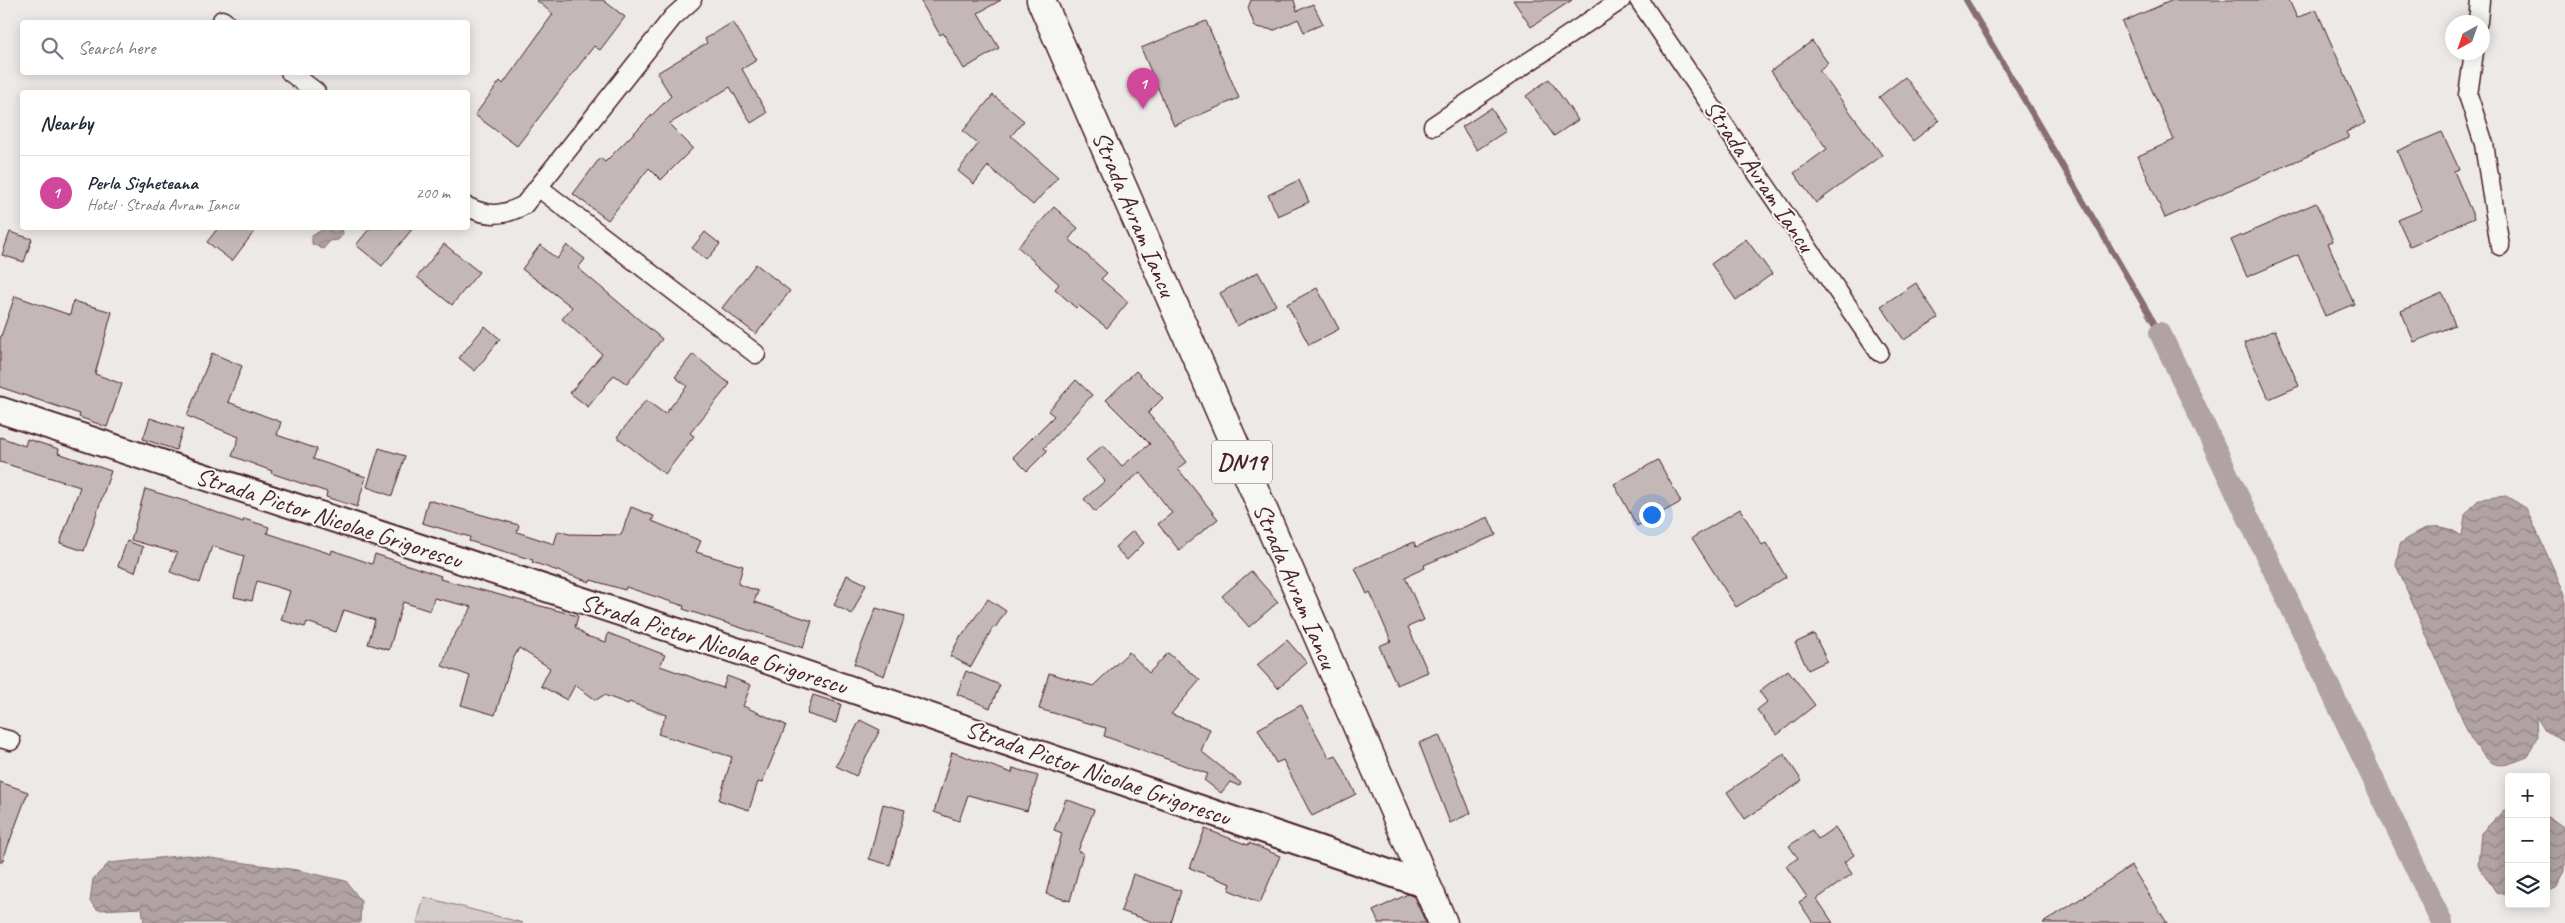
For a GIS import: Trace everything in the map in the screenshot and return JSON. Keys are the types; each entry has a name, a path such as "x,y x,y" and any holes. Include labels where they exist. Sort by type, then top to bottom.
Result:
{"main road":[{"name":"Strada Avram Iancu","path":"1041,0 1443,923"},
{"name":"Strada Pictor Nicolae Grigorescu","path":"0,410 762,660 1425,885"}],"street":[{"path":"470,209 488,215 510,213 524,205 673,17 692,0"},
{"path":"1433,126 1621,0"},
{"name":"Strada Avram Iancu","path":"1639,0 1879,352"},
{"path":"2479,15 2480,0"},
{"path":"2473,60 2468,95 2484,144 2500,246"},
{"path":"294,75 313,90"},
{"path":"538,186 756,354"}],"shaded area":[{"path":"424,897 523,923 417,923"}],"water":[{"path":"322,230 342,230 343,234 338,240 330,241 323,249 312,244 312,236"},
{"path":"2506,496 2526,508 2565,594 2565,741 2545,731 2536,716 2537,737 2527,757 2500,765 2489,761 2471,739 2396,565 2400,544 2416,533 2430,527 2437,527 2445,528 2462,536 2465,515 2479,499"},
{"path":"2505,810 2505,895 2496,892 2478,865 2481,833"},
{"path":"2550,818 2562,826 2565,836 2565,870 2557,887 2550,890"},
{"path":"188,855 297,870 346,881 361,901 360,923 144,923 142,908 98,910 90,902 93,879 109,863"}],"building":[{"path":"536,0 603,0 625,17 600,50 594,46 517,146 475,115 500,81 503,84 553,14"},
{"path":"920,0 1001,0 978,13 999,48 964,69 943,33 940,35"},
{"path":"1251,0 1294,0 1297,11 1313,4 1323,24 1304,32 1298,19 1275,30 1255,27 1248,8"},
{"path":"1513,0 1572,0 1531,27"},
{"path":"2173,0 2289,0 2297,18 2316,9 2366,123 2346,132 2349,138 2165,218 2138,156 2174,140 2122,22"},
{"path":"1206,21 1239,98 1174,126 1141,48"},
{"path":"733,22 757,60 742,69 767,113 751,123 730,87 669,124 693,148 661,180 649,168 608,220 573,194 600,158 605,162 671,96 657,73 707,43 705,39"},
{"path":"1812,41 1828,63 1819,70 1882,155 1816,203 1794,173 1827,149 1771,71"},
{"path":"1905,77 1939,121 1913,141 1879,97"},
{"path":"1549,79 1578,120 1554,136 1526,96"},
{"path":"993,95 1024,121 1011,136 1058,177 1033,205 988,166 974,184 958,171 978,144 963,131"},
{"path":"1491,108 1506,131 1477,150 1462,127"},
{"path":"2442,132 2459,169 2454,171 2474,218 2410,246 2398,220 2422,210 2397,151"},
{"path":"1299,180 1309,202 1278,216 1268,195"},
{"path":"2316,203 2333,241 2328,243 2354,304 2325,316 2298,255 2247,277 2231,240"},
{"path":"1054,207 1078,228 1069,239 1107,273 1101,279 1128,302 1107,328 1078,305 1076,308 1055,289 1059,284 1018,247"},
{"path":"216,230 255,230 232,261 207,242"},
{"path":"368,230 411,230 382,266 356,245"},
{"path":"10,232 32,239 24,262 2,255"},
{"path":"705,232 720,244 707,260 692,248"},
{"path":"1746,239 1772,274 1736,300 1711,264"},
{"path":"444,244 479,272 452,305 417,277"},
{"path":"540,245 557,259 567,245 585,259 578,268 662,339 627,384 614,375 588,407 570,393 602,354 562,319 572,307 522,269"},
{"path":"756,264 790,291 756,334 722,308"},
{"path":"1258,272 1276,305 1237,326 1220,293"},
{"path":"1916,283 1938,318 1904,340 1881,306"},
{"path":"1317,288 1339,329 1309,345 1287,304"},
{"path":"2442,293 2455,325 2414,342 2401,311"},
{"path":"15,296 70,315 73,301 112,312 95,374 122,384 107,427 79,417 80,414 0,387 0,339"},
{"path":"485,326 500,339 475,371 459,358"},
{"path":"2275,330 2299,386 2269,399 2244,343"},
{"path":"212,353 242,366 228,402 281,422 277,435 317,449 313,459 366,477 357,507 326,497 327,492 271,473 272,471 232,456 239,437 187,416"},
{"path":"693,354 730,384 690,433 694,436 665,474 617,437 646,400 665,414 687,386 675,377"},
{"path":"1136,371 1163,398 1148,413 1187,462 1178,469 1218,519 1179,550 1158,524 1172,513 1140,472 1095,512 1084,499 1105,481 1086,460 1103,445 1122,466 1150,444 1106,400"},
{"path":"1076,380 1092,395 1044,448 1047,451 1027,471 1013,457 1054,416 1048,411"},
{"path":"150,418 183,429 176,450 143,439"},
{"path":"0,437 25,446 27,439 59,449 58,453 111,471 84,551 60,543 80,487 0,462"},
{"path":"379,448 405,456 392,496 367,487"},
{"path":"1658,460 1681,502 1637,526 1614,484"},
{"path":"145,489 243,522 244,519 269,527 267,533 331,554 332,550 372,564 375,554 441,576 440,579 578,616 575,627 586,636 606,642 608,633 665,655 660,666 723,688 727,676 751,685 743,706 786,725 762,783 758,782 749,810 719,800 732,757 658,734 666,715 629,702 628,704 604,695 596,700 575,685 567,700 541,686 550,668 519,648 512,661 495,715 461,705 470,676 442,666 450,642 472,607 434,598 430,611 403,602 389,650 368,644 375,620 344,610 336,632 307,622 305,627 281,620 290,591 257,581 252,601 234,597 244,556 212,546 200,583 170,572 177,553 131,540"},
{"path":"428,500 519,525 517,532 554,544 558,531 569,534 621,535 631,507 654,516 652,521 701,541 696,552 743,566 738,584 758,591 754,602 812,621 803,648 683,609 684,606 626,587 625,590 591,580 590,582 532,562 533,560 469,541 470,537 422,523"},
{"path":"1740,509 1762,545 1766,543 1786,577 1736,607 1692,538"},
{"path":"1488,517 1496,535 1424,565 1425,568 1405,577 1424,620 1408,627 1428,672 1397,685 1379,646 1391,641 1370,592 1367,594 1355,568 1414,542 1416,547"},
{"path":"1133,531 1144,543 1127,560 1115,547"},
{"path":"127,541 143,547 135,572 118,566"},
{"path":"1251,571 1278,602 1249,627 1222,596"},
{"path":"847,575 866,584 852,614 834,605"},
{"path":"988,599 1006,611 995,628 993,627 971,667 950,656 961,635"},
{"path":"876,608 905,616 884,676 854,664"},
{"path":"1814,634 1827,661 1808,670 1795,643"},
{"path":"1287,640 1307,663 1278,688 1257,665"},
{"path":"1129,652 1149,673 1168,653 1200,680 1171,714 1210,729 1201,751 1241,783 1239,786 1230,782 1221,793 1204,780 1208,774 1104,736 1106,728 1039,709 1049,673 1093,686"},
{"path":"1788,670 1815,705 1777,735 1757,710 1767,702 1759,691"},
{"path":"966,671 1000,685 990,708 957,694"},
{"path":"813,695 841,704 836,723 807,714"},
{"path":"1301,705 1329,758 1336,755 1356,794 1312,816 1283,760 1276,763 1258,729"},
{"path":"860,720 880,730 856,776 836,766"},
{"path":"1439,735 1471,813 1450,823 1419,743"},
{"path":"952,752 1012,773 1013,768 1038,776 1027,811 968,795 959,821 934,812"},
{"path":"1784,754 1802,781 1745,819 1727,792"},
{"path":"0,782 28,792 2,862 0,862"},
{"path":"1066,799 1094,810 1078,851 1083,853 1070,901 1046,894 1062,833 1054,830"},
{"path":"883,804 905,810 890,865 869,859"},
{"path":"1835,827 1854,855 1844,862 1852,874 1817,899 1833,923 1813,923 1799,902 1807,897 1786,866 1798,858 1789,846 1812,830 1818,839"},
{"path":"1205,829 1248,845 1249,843 1280,856 1260,903 1229,890 1231,884 1190,868"},
{"path":"2131,866 2167,923 2043,923"},
{"path":"1133,874 1181,891 1171,923 1156,923 1121,911"},
{"path":"1408,894 1414,897 1426,923 1379,923 1373,911"}],"waterway":[{"path":"1966,0 2160,333"},
{"path":"2160,333 2442,923"}],"place":[{"name":"Perla Sigheteana","path":"1143,109"}]}
